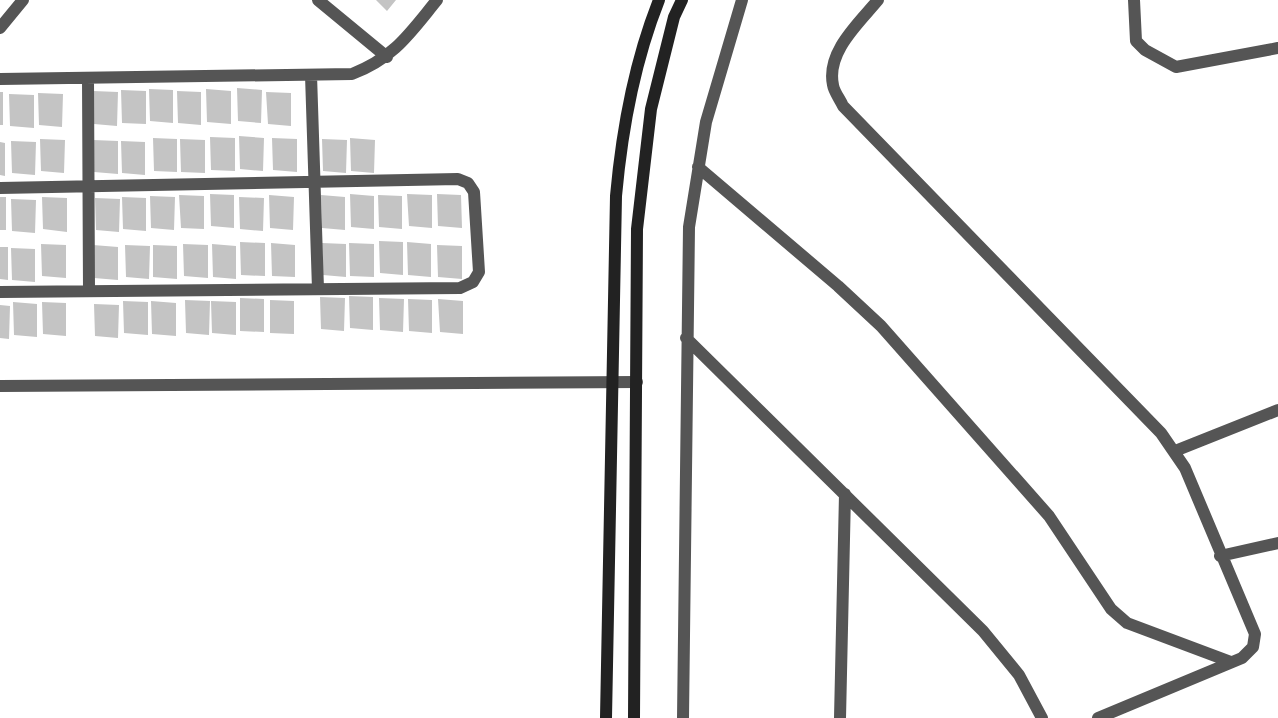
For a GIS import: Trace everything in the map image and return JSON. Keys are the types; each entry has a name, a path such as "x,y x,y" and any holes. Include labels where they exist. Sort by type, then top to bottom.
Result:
{"street":[{"path":"0,28 23,0"},
{"path":"318,0 387,57"},
{"path":"0,79 352,75 387,57 400,46 437,0"},
{"path":"606,718 616,196 620,141 635,75 659,0"},
{"path":"634,718 637,229 651,109 674,17 682,0"},
{"path":"683,718 688,243 706,122 742,0"},
{"path":"879,0 844,42 832,66 833,86 843,106 1161,433 1185,468 1220,556 1255,634 1253,647 1242,658 1098,718"},
{"path":"1134,0 1136,41 1145,50 1176,67 1278,48"},
{"path":"311,75 318,289"},
{"path":"88,79 89,291"},
{"path":"698,167 838,286 881,326 1049,516 1111,609 1127,623 1231,662"},
{"path":"0,188 458,179 468,183 474,192 479,272 473,282 460,288 0,292"},
{"path":"686,338 983,631 1019,675 1042,718"},
{"path":"0,386 637,382"},
{"path":"1174,451 1278,410"},
{"path":"840,718 845,494"},
{"path":"1220,556 1278,543"}],"building":[{"path":"376,0 396,0 387,11"},
{"path":"237,88 262,90 261,123 238,121"},
{"path":"149,89 173,90 173,123 150,121"},
{"path":"206,89 231,91 231,124 207,122"},
{"path":"121,90 146,91 146,124 122,123"},
{"path":"93,91 118,92 117,126 94,124"},
{"path":"177,91 201,92 201,125 178,123"},
{"path":"0,92 3,92 3,125 0,125"},
{"path":"266,92 291,93 291,126 268,124"},
{"path":"38,93 63,94 62,127 39,125"},
{"path":"9,94 34,95 34,128 10,126"},
{"path":"239,136 264,138 263,171 240,169"},
{"path":"210,137 235,138 235,171 211,170"},
{"path":"153,138 177,139 177,172 154,171"},
{"path":"272,138 297,139 297,172 273,170"},
{"path":"350,138 375,140 374,173 351,171"},
{"path":"40,139 65,140 64,173 41,171"},
{"path":"180,139 205,140 205,173 181,172"},
{"path":"322,139 347,140 346,173 323,171"},
{"path":"93,140 118,141 118,174 94,172"},
{"path":"11,141 36,142 35,175 12,173"},
{"path":"121,141 145,142 145,175 122,173"},
{"path":"0,142 5,143 5,176 0,175"},
{"path":"210,194 234,195 234,228 211,226"},
{"path":"350,194 374,196 374,229 351,227"},
{"path":"407,194 432,195 432,228 409,226"},
{"path":"437,194 461,195 462,228 438,226"},
{"path":"179,195 204,196 204,229 181,228"},
{"path":"269,195 294,197 293,230 270,228"},
{"path":"321,195 345,197 345,230 322,228"},
{"path":"378,195 402,196 402,229 379,227"},
{"path":"150,196 175,197 174,230 151,228"},
{"path":"0,197 6,197 6,230 0,230"},
{"path":"42,197 67,198 67,232 43,229"},
{"path":"122,197 146,198 146,231 123,229"},
{"path":"239,197 264,198 263,231 240,229"},
{"path":"95,198 120,199 119,232 96,230"},
{"path":"11,199 36,200 35,233 12,231"},
{"path":"379,241 403,242 403,275 380,273"},
{"path":"240,242 265,243 265,276 241,275"},
{"path":"407,242 431,244 431,277 408,275"},
{"path":"271,243 295,245 295,277 272,276"},
{"path":"322,243 346,244 346,277 323,275"},
{"path":"349,243 374,244 374,277 350,276"},
{"path":"41,244 66,245 66,278 42,276"},
{"path":"183,244 208,245 208,278 184,276"},
{"path":"212,244 236,246 236,279 213,277"},
{"path":"93,245 118,247 118,280 94,278"},
{"path":"125,245 150,246 149,279 126,277"},
{"path":"153,245 177,246 177,279 153,277"},
{"path":"437,245 462,246 462,279 438,277"},
{"path":"0,247 8,247 8,280 0,279"},
{"path":"11,248 35,249 35,282 12,280"},
{"path":"349,296 373,297 373,330 350,328"},
{"path":"320,297 345,298 344,331 321,329"},
{"path":"240,298 264,299 264,332 240,331"},
{"path":"379,298 404,299 403,332 380,330"},
{"path":"408,299 432,300 432,333 409,331"},
{"path":"438,299 463,301 463,334 440,332"},
{"path":"185,300 210,301 209,335 186,333"},
{"path":"270,300 294,301 294,334 270,333"},
{"path":"123,301 148,302 148,335 124,333"},
{"path":"151,301 176,303 176,336 152,334"},
{"path":"211,301 236,302 236,335 212,333"},
{"path":"13,302 37,304 37,337 14,335"},
{"path":"42,302 66,303 66,336 43,334"},
{"path":"94,304 119,305 118,338 95,336"},
{"path":"0,305 10,306 9,339 0,338"}]}
